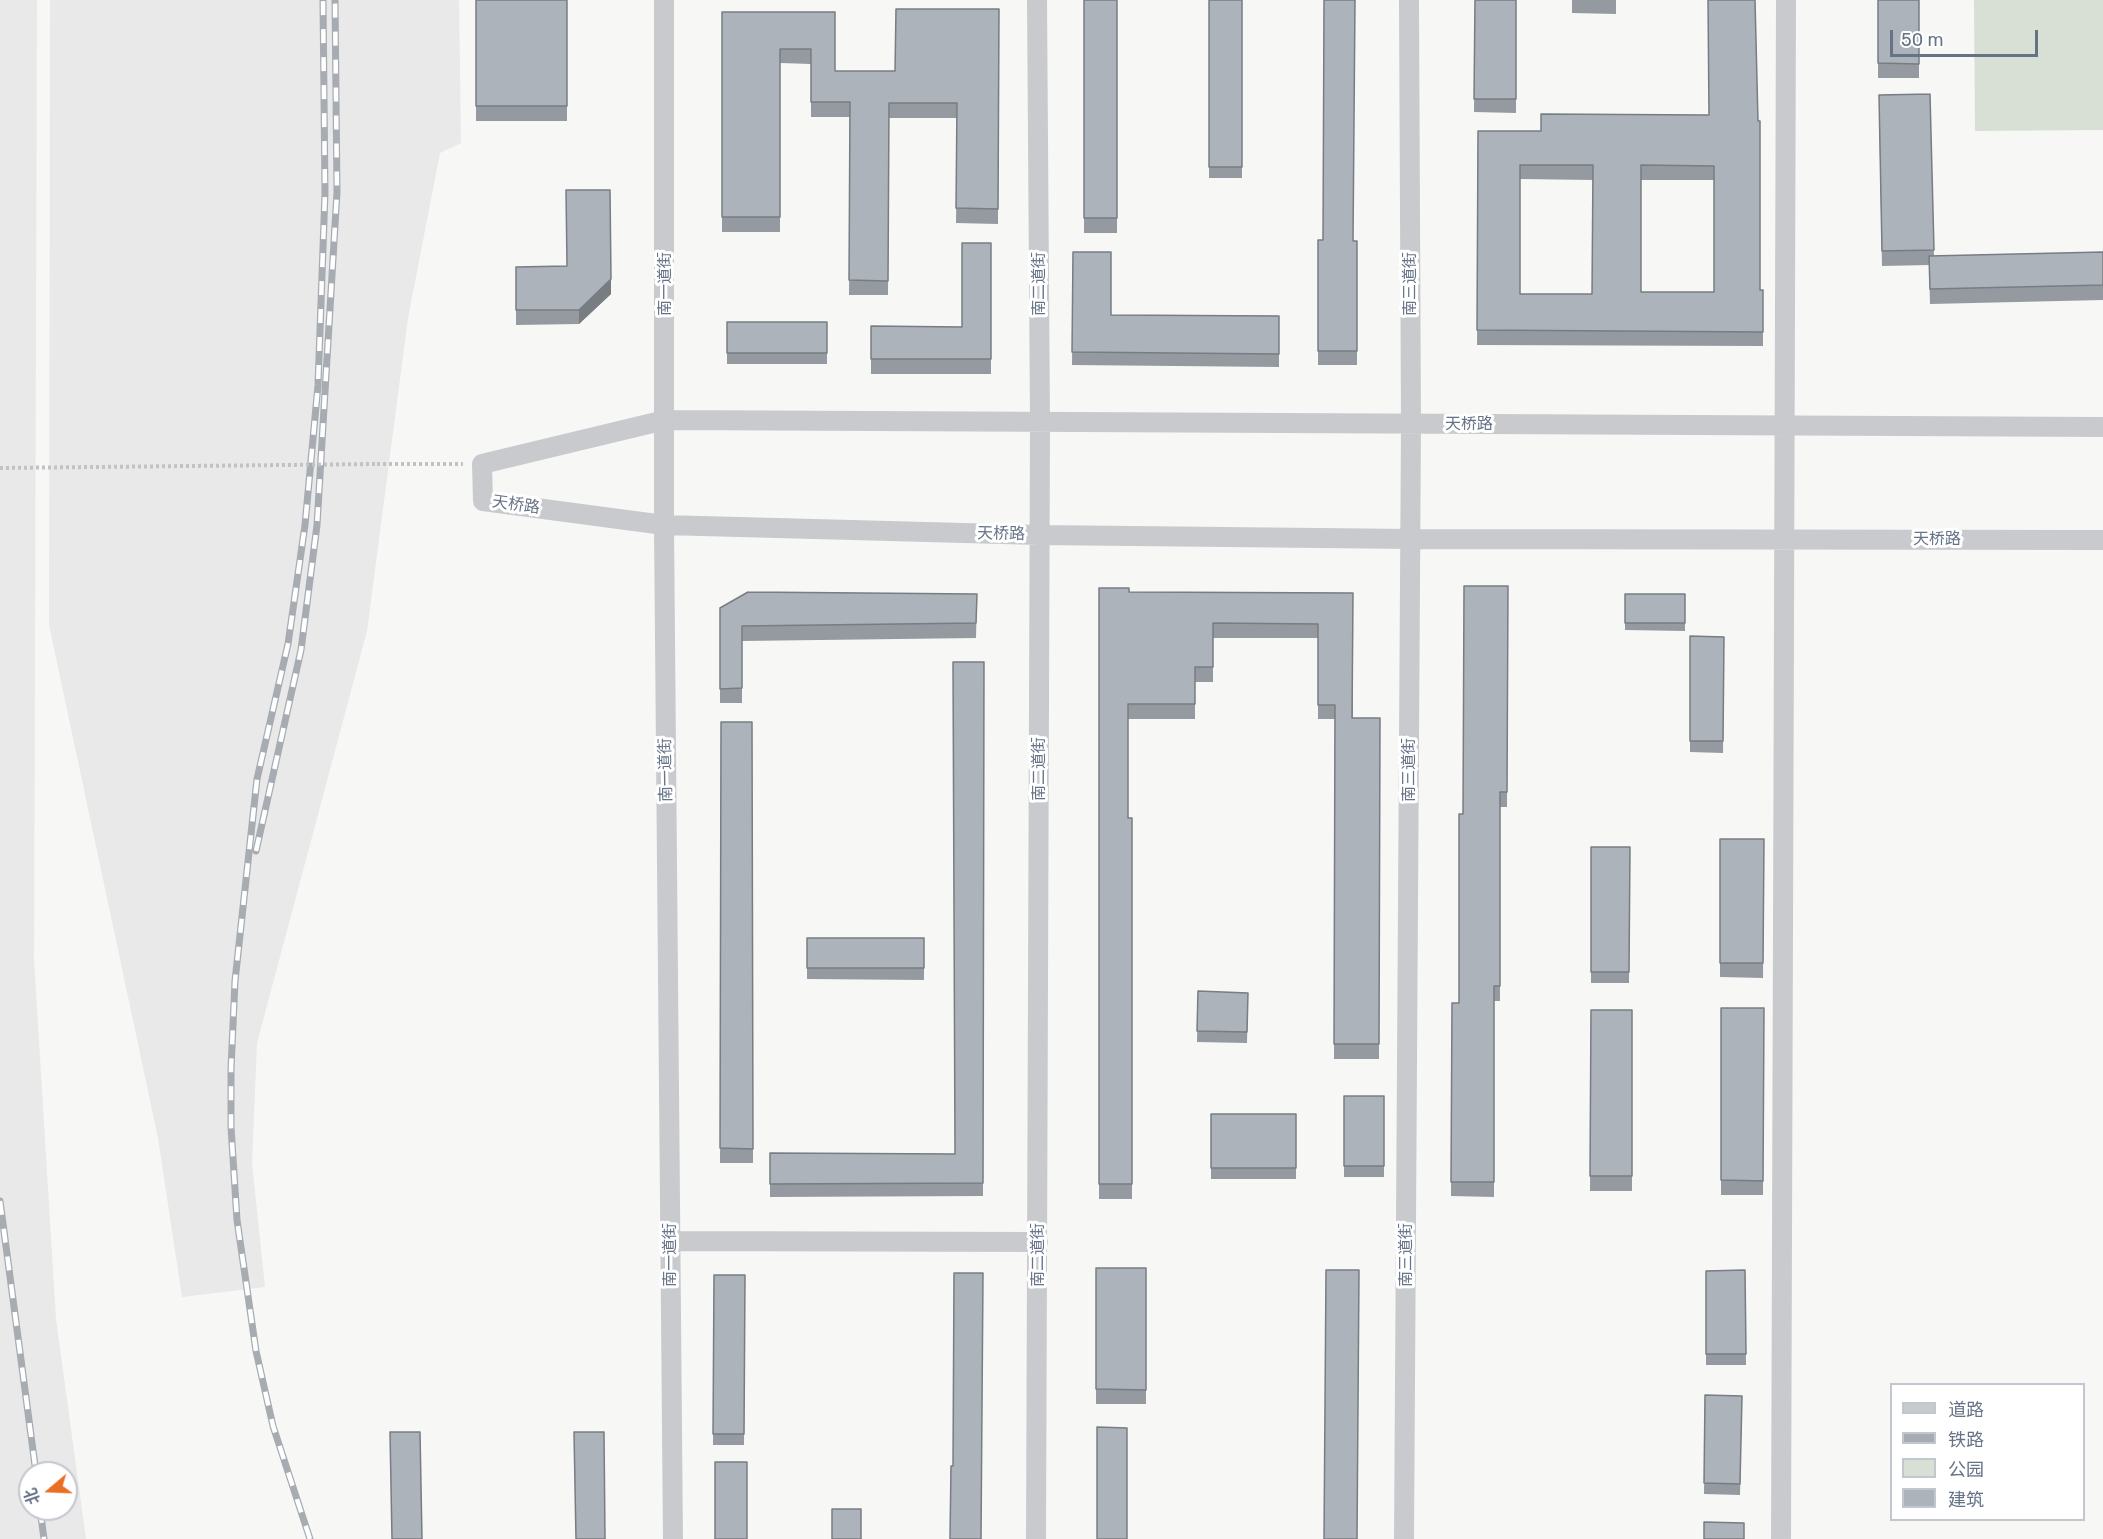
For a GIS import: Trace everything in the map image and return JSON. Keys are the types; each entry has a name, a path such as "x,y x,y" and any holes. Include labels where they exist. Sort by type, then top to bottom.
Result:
{"street":[{"name":"南一道街","path":"664,0 664,525 673,1539"},
{"name":"南二道街","path":"1036,1539 1040,535 1037,0"},
{"name":"南三道街","path":"1404,1539 1411,539 1409,0"},
{"path":"1781,1539 1786,0"},
{"name":"天桥路","path":"2103,427 665,420 482,464 483,501 664,525 1040,535 1411,539 2103,540"},
{"path":"670,1240 1038,1242"}],"path":[{"path":"0,468 482,464"}],"shaded area":[{"path":"0,0 37,0 34,960 56,1319 75,1461 18,1461 18,1521 78,1521 78,1480 86,1539 0,1539"},
{"path":"50,0 459,0 461,143 440,153 408,318 367,631 257,1043 252,1163 265,1287 182,1297 158,1138 49,625"}],"green space":[{"path":"1974,0 2103,0 2103,130 1975,131"}],"building":[{"path":"476,0 567,0 567,106 476,106"},
{"path":"1084,0 1117,0 1117,218 1084,218"},
{"path":"1209,0 1242,0 1242,167 1209,167"},
{"path":"1324,0 1355,0 1353,241 1357,241 1357,351 1318,351 1318,240 1323,240"},
{"path":"1475,0 1516,0 1516,99 1474,99"},
{"path":"1708,0 1755,0 1758,121 1760,121 1760,290 1763,290 1763,332 1477,330 1478,131 1541,131 1541,114 1709,115","holes":["1520,165 1593,165 1592,294 1520,294","1641,165 1714,166 1714,292 1641,292"]},
{"path":"1878,0 1919,0 1919,64 1878,63"},
{"path":"896,9 999,9 998,209 956,208 957,103 889,103 888,281 849,280 850,102 811,102 811,49 780,49 780,217 722,217 722,12 835,12 835,71 895,71"},
{"path":"1930,94 1934,250 1882,251 1879,95"},
{"path":"566,190 610,190 611,279 579,310 516,310 516,267 567,266"},
{"path":"962,243 991,243 991,359 871,359 871,326 962,327"},
{"path":"1073,252 1111,252 1111,315 1279,316 1279,354 1072,352"},
{"path":"2103,252 2103,285 1930,289 1929,256"},
{"path":"727,322 827,322 827,353 727,353"},
{"path":"1464,586 1508,586 1507,792 1500,792 1500,986 1494,986 1494,1182 1451,1182 1452,1003 1459,1003 1459,814 1463,814"},
{"path":"1099,588 1129,588 1129,592 1353,593 1352,718 1380,718 1379,1044 1334,1044 1335,705 1318,705 1318,624 1213,623 1213,667 1195,667 1195,704 1128,704 1128,818 1132,818 1132,1184 1099,1184"},
{"path":"748,592 977,594 976,623 742,626 742,688 720,689 720,608"},
{"path":"1625,594 1685,594 1685,623 1625,623"},
{"path":"1690,636 1724,637 1723,741 1690,741"},
{"path":"953,662 984,662 983,1183 770,1184 770,1153 955,1154"},
{"path":"721,722 752,722 753,1149 720,1148"},
{"path":"1720,839 1764,839 1763,963 1720,963"},
{"path":"1591,847 1630,847 1629,972 1591,972"},
{"path":"807,938 924,938 924,968 807,968"},
{"path":"1198,991 1248,993 1247,1032 1197,1031"},
{"path":"1721,1008 1764,1008 1763,1181 1721,1180"},
{"path":"1591,1010 1632,1010 1632,1176 1590,1176"},
{"path":"1344,1096 1384,1096 1384,1166 1344,1166"},
{"path":"1211,1114 1296,1114 1296,1168 1211,1168"},
{"path":"1096,1268 1146,1268 1146,1390 1096,1389"},
{"path":"1326,1270 1359,1270 1357,1539 1324,1539"},
{"path":"1745,1270 1746,1354 1706,1354 1706,1271"},
{"path":"954,1273 983,1273 981,1539 950,1539 951,1466 953,1466"},
{"path":"714,1275 745,1275 744,1434 713,1434"},
{"path":"1705,1395 1742,1396 1740,1484 1704,1483"},
{"path":"1097,1427 1127,1428 1127,1539 1097,1539"},
{"path":"390,1432 420,1432 422,1539 392,1539"},
{"path":"574,1432 604,1432 605,1539 576,1539"},
{"path":"715,1462 747,1462 747,1539 715,1539"},
{"path":"832,1509 861,1509 861,1539 832,1539"},
{"path":"1704,1522 1744,1523 1744,1539 1704,1539"}],"railway":[{"path":"310,1539 273,1426 256,1351 237,1220 231,1127 231,1069 235,981 257,779 288,644 305,525 318,385 325,193 323,0"},
{"path":"256,851 301,650 317,525 337,192 335,0"},
{"path":"0,1201 34,1461"},
{"path":"42,1521 44,1539"}]}
